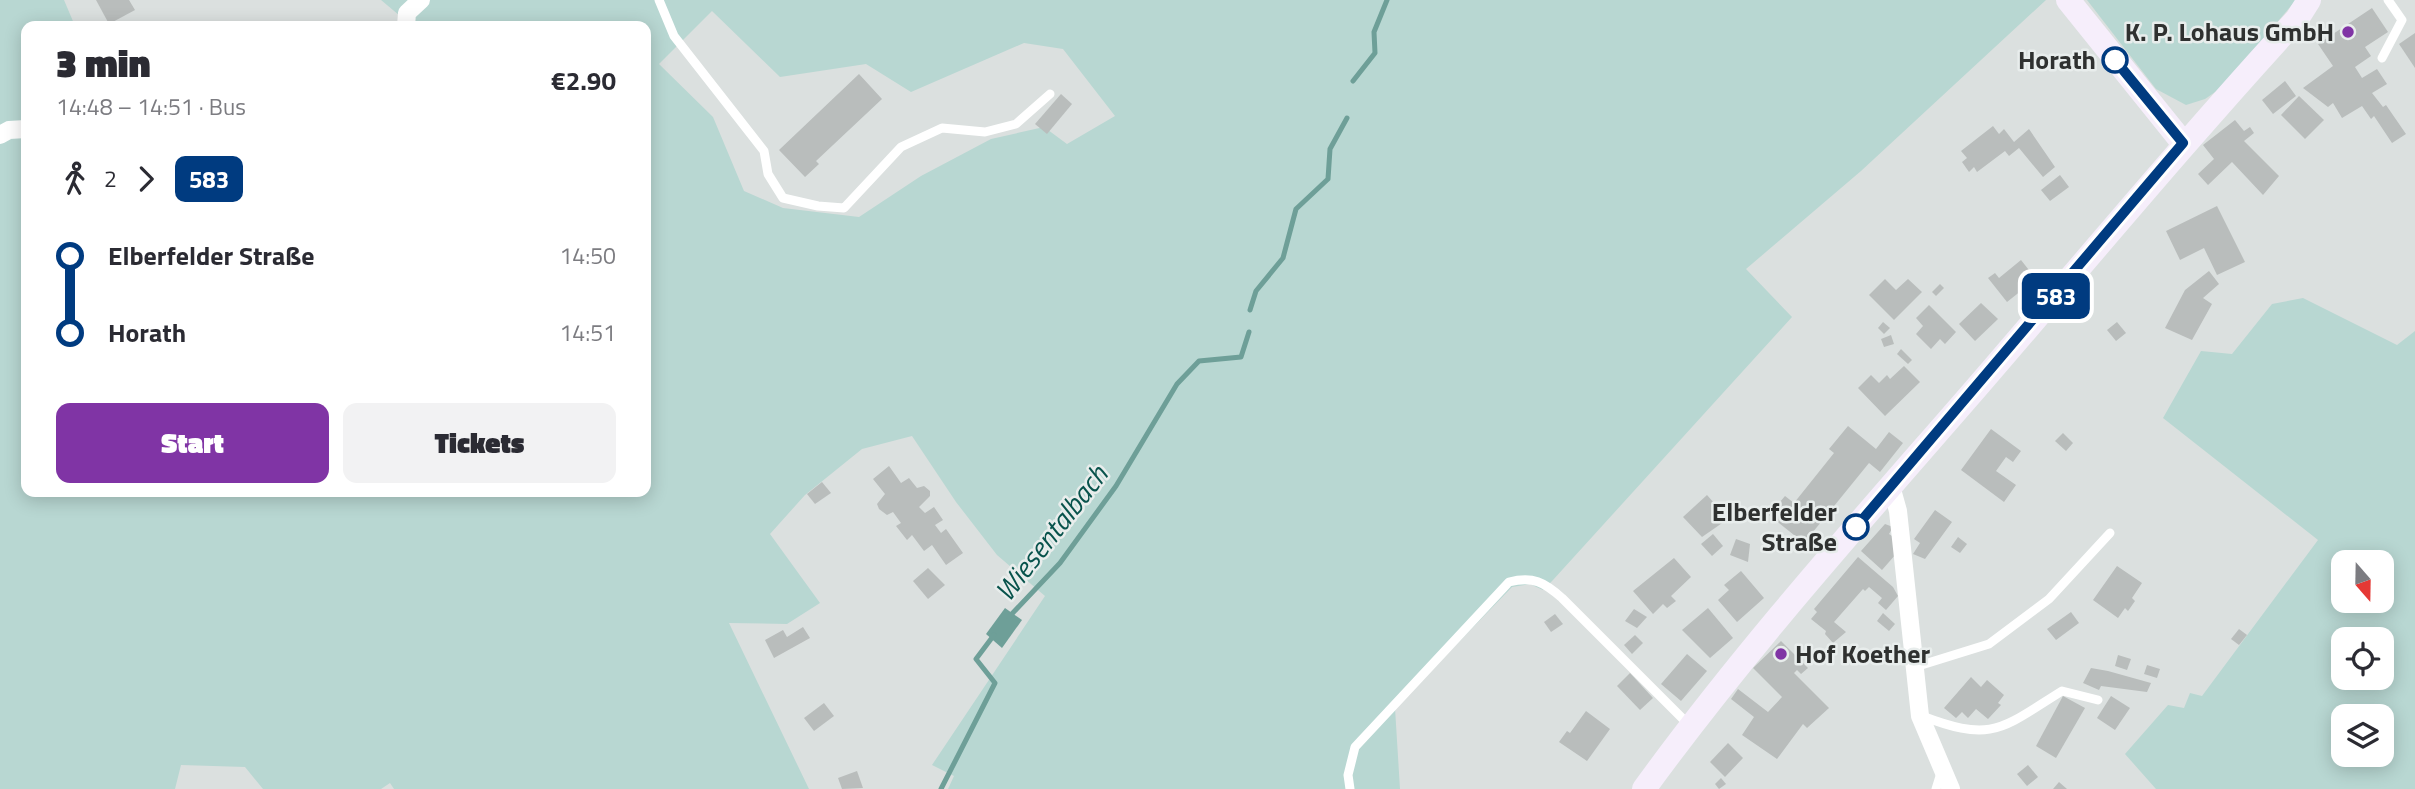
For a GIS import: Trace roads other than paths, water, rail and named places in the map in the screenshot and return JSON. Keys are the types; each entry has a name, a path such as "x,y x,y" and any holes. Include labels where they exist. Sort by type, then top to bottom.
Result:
{"main road":[{"path":"2068,0 2183,143"},
{"path":"1644,789 1750,650 2058,293 2183,143 2297,19 2309,0"}],"street":[{"path":"406,21 407,13 421,0"},
{"path":"0,135 9,130 21,129"},
{"path":"1891,486 1898,512 1920,716 1951,789"}],"lane":[{"path":"659,0 674,36 764,151 768,174 783,198 818,206 844,208 901,147 942,128 985,132 1016,124 1051,94"},
{"path":"2382,58 2402,20 2388,0"},
{"path":"1913,667 1989,644 2049,599 2110,533"},
{"path":"1350,789 1348,775 1355,747 1509,582 1524,578 1542,581 1690,726"},
{"path":"1920,716 1960,731 1987,731 2012,722 2062,691 2098,701"},
{"path":"1936,789 1942,771"}],"waterway":[{"name":"Wiesentalbach","path":"1353,81 1375,53 1374,32 1387,0"},
{"name":"Wiesentalbach","path":"1250,310 1256,291 1283,258 1296,209 1328,179 1330,149 1347,118"},
{"name":"Wiesentalbach","path":"1009,617 1060,563 1116,486 1177,384 1199,361 1241,357 1249,332"},
{"name":"Wiesentalbach","path":"941,789 995,683 976,659 994,635"}],"place":[{"name":"K. P. Lohaus GmbH","path":"2348,32"},
{"name":"Horath","path":"2115,60"},
{"name":"Elberfelder Straße","path":"1856,527"},
{"name":"Hof Koether","path":"1781,654"}]}
